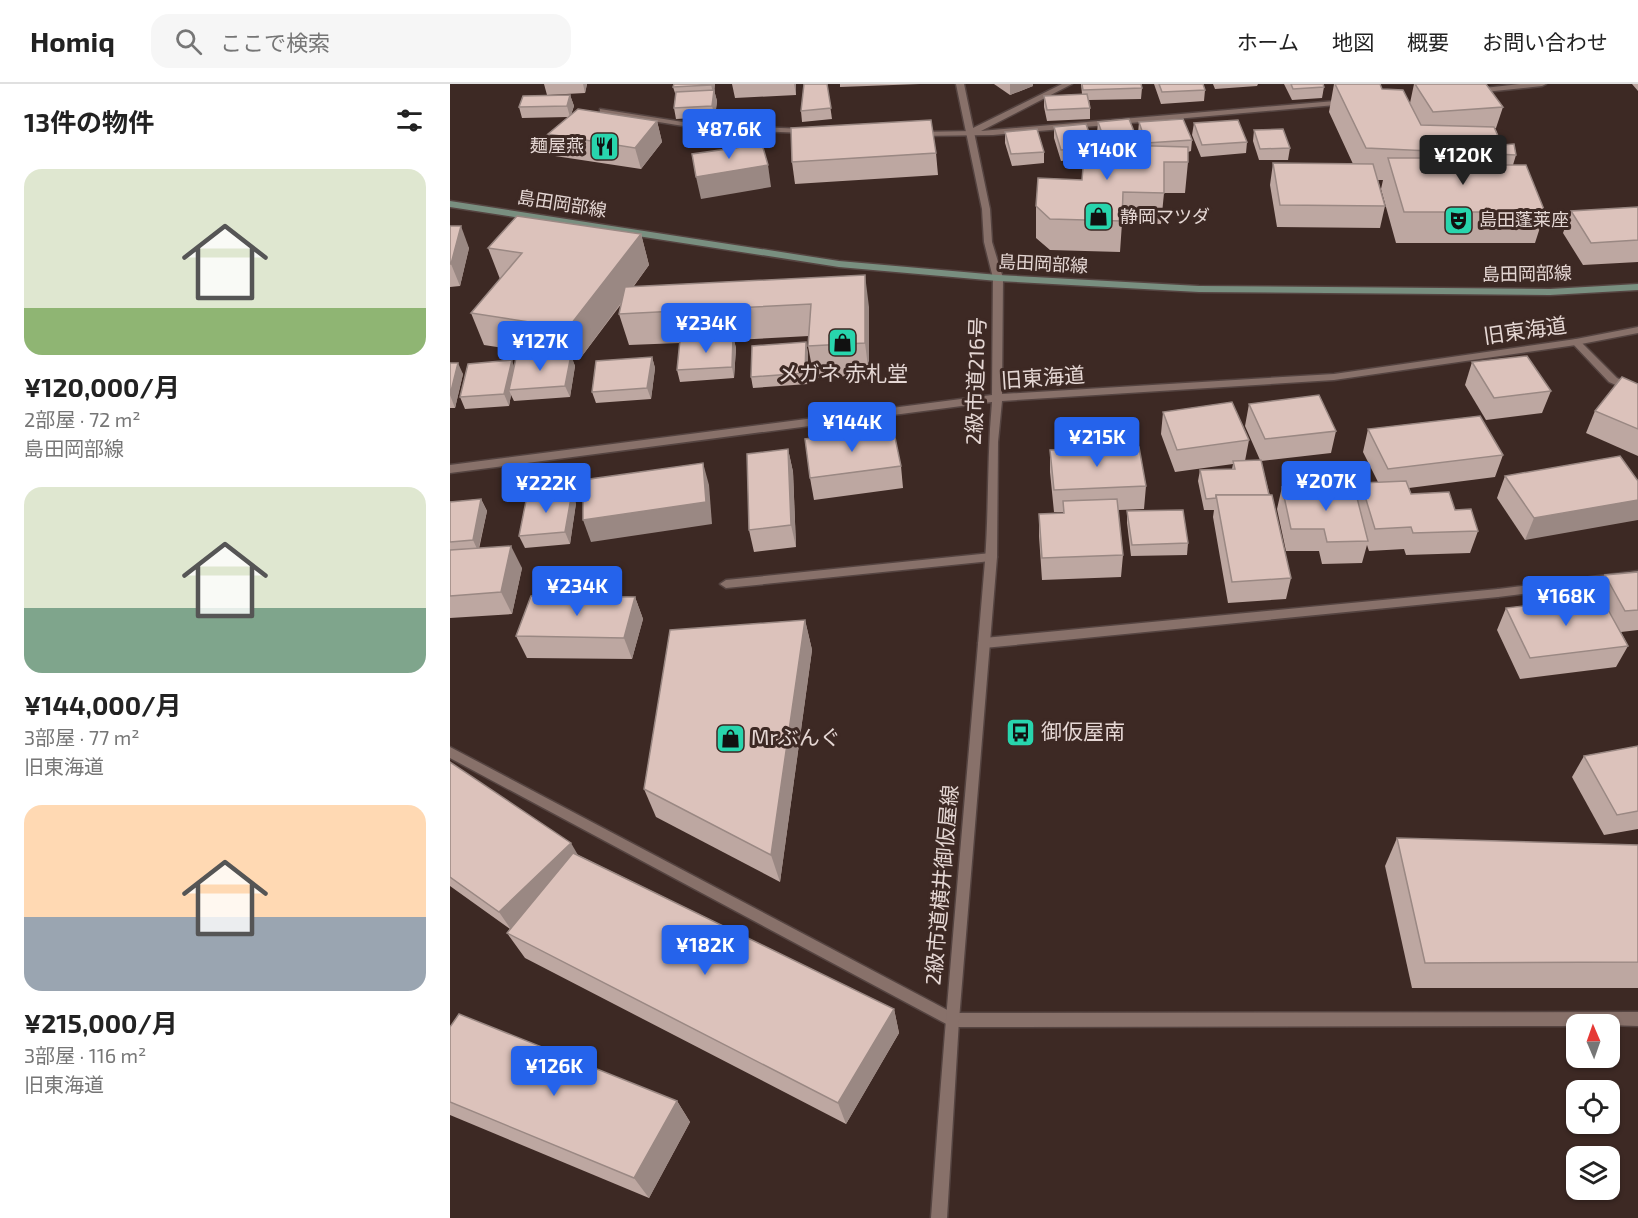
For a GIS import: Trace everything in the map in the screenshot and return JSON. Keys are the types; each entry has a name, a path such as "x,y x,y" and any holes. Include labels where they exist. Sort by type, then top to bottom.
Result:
{"main road":[{"name":"島田岡部線","path":"450,204 839,264 998,278 1198,290 1550,292 1638,288"}],"street":[{"name":"2級市道216号","path":"960,84 986,209 988,242 998,278 997,398 993,442 991,557"},
{"path":"970,133 1068,84"},
{"path":"1463,92 1542,84"},
{"path":"904,134 970,133 1357,101"},
{"path":"603,111 702,127 809,132"},
{"name":"旧東海道","path":"450,469 997,398 1334,377 1576,342 1638,330"},
{"path":"1576,342 1613,380 1638,392"},
{"path":"726,584 991,557"},
{"name":"2級市道横井御仮屋線","path":"939,1218 952,1020 991,557"},
{"path":"984,643 1498,593 1638,575"},
{"path":"450,752 952,1020 1638,1019"}],"building":[{"path":"674,84 711,84 711,85 673,87"},
{"path":"804,84 827,84 831,108 801,111"},
{"path":"1082,84 1141,84 1142,88 1083,90"},
{"path":"1159,84 1203,84 1205,90 1162,92"},
{"path":"1291,84 1323,84 1324,87 1293,89"},
{"path":"1335,84 1380,84 1382,89 1403,90 1421,125 1494,127 1502,145 1514,144 1516,155 1366,148"},
{"path":"1415,84 1486,84 1503,107 1433,112"},
{"path":"714,90 712,106 674,108 676,92"},
{"path":"1087,94 1090,108 1047,110 1044,96"},
{"path":"570,95 567,106 519,107 523,96"},
{"path":"578,109 657,121 635,148 548,134"},
{"path":"1129,119 1138,141 1106,144 1098,122"},
{"path":"1183,119 1192,140 1146,143 1139,122"},
{"path":"931,120 936,153 792,162 791,128"},
{"path":"1238,120 1247,142 1202,145 1194,123"},
{"path":"1086,124 1093,144 1085,144 1084,148 1061,150 1054,127"},
{"path":"1037,129 1044,152 1011,154 1005,132"},
{"path":"1283,129 1290,148 1260,149 1254,130"},
{"path":"762,144 768,165 696,177 692,154"},
{"path":"1085,144 1188,147 1188,162 1164,162 1164,193 1123,192 1122,221 1050,219 1036,206 1038,178 1082,180"},
{"path":"1388,158 1469,158 1471,165 1526,165 1545,212 1404,212"},
{"path":"1273,163 1373,164 1385,206 1280,205"},
{"path":"1638,207 1638,240 1591,243 1571,211"},
{"path":"517,216 641,234 568,328 471,313 522,253 488,248"},
{"path":"450,226 461,226 451,264 450,264"},
{"path":"865,275 865,343 808,346 811,304 619,314 625,287"},
{"path":"733,337 732,367 677,370 680,340"},
{"path":"806,342 805,373 751,377 752,346"},
{"path":"571,355 565,386 509,390 516,358"},
{"path":"1527,356 1551,391 1494,398 1472,362"},
{"path":"652,357 647,388 592,392 596,361"},
{"path":"512,360 504,394 460,397 468,364"},
{"path":"450,363 458,363 450,395"},
{"path":"1622,377 1638,384 1638,429 1595,411"},
{"path":"1319,395 1336,431 1265,439 1249,404"},
{"path":"1232,402 1249,440 1177,450 1163,412"},
{"path":"1480,416 1503,455 1388,469 1368,429"},
{"path":"893,428 901,466 810,478 805,439"},
{"path":"1139,447 1146,486 1054,490 1050,450"},
{"path":"788,449 791,525 749,530 747,454"},
{"path":"1620,456 1638,481 1638,500 1534,518 1505,476"},
{"path":"1261,460 1269,495 1216,495 1216,498 1206,499 1200,470 1235,469 1233,461"},
{"path":"703,463 706,502 583,520 583,480"},
{"path":"1406,481 1411,494 1449,492 1455,510 1471,509 1478,531 1413,533 1411,527 1375,529 1361,483"},
{"path":"1354,486 1368,541 1327,542 1324,529 1291,529 1282,487"},
{"path":"572,492 565,532 519,536 527,496"},
{"path":"1216,495 1272,495 1291,578 1232,582"},
{"path":"481,499 473,540 450,542 450,502"},
{"path":"1117,499 1123,555 1042,558 1039,514 1064,513 1063,501"},
{"path":"1183,510 1188,543 1132,545 1127,511"},
{"path":"511,546 501,592 450,596 450,550"},
{"path":"1638,572 1638,610 1625,611 1605,575"},
{"path":"531,596 635,597 624,638 516,636"},
{"path":"1601,597 1628,646 1530,658 1506,608"},
{"path":"805,620 771,855 644,789 670,630"},
{"path":"1638,746 1638,811 1617,815 1584,756"},
{"path":"450,762 571,843 499,912 450,877"},
{"path":"1397,838 1638,845 1638,962 1425,963"},
{"path":"573,853 894,1009 838,1103 507,933"},
{"path":"459,1014 677,1101 634,1178 450,1102 450,1027"}],"place":[{"name":"麺屋燕","path":"605,146"},
{"name":"静岡マツダ","path":"1099,217"},
{"name":"島田蓬莱座","path":"1458,220"},
{"name":"メガネ 赤札堂","path":"843,343"},
{"name":"御仮屋南","path":"1020,732"},
{"name":"Mrぶんぐ","path":"730,738"}]}
